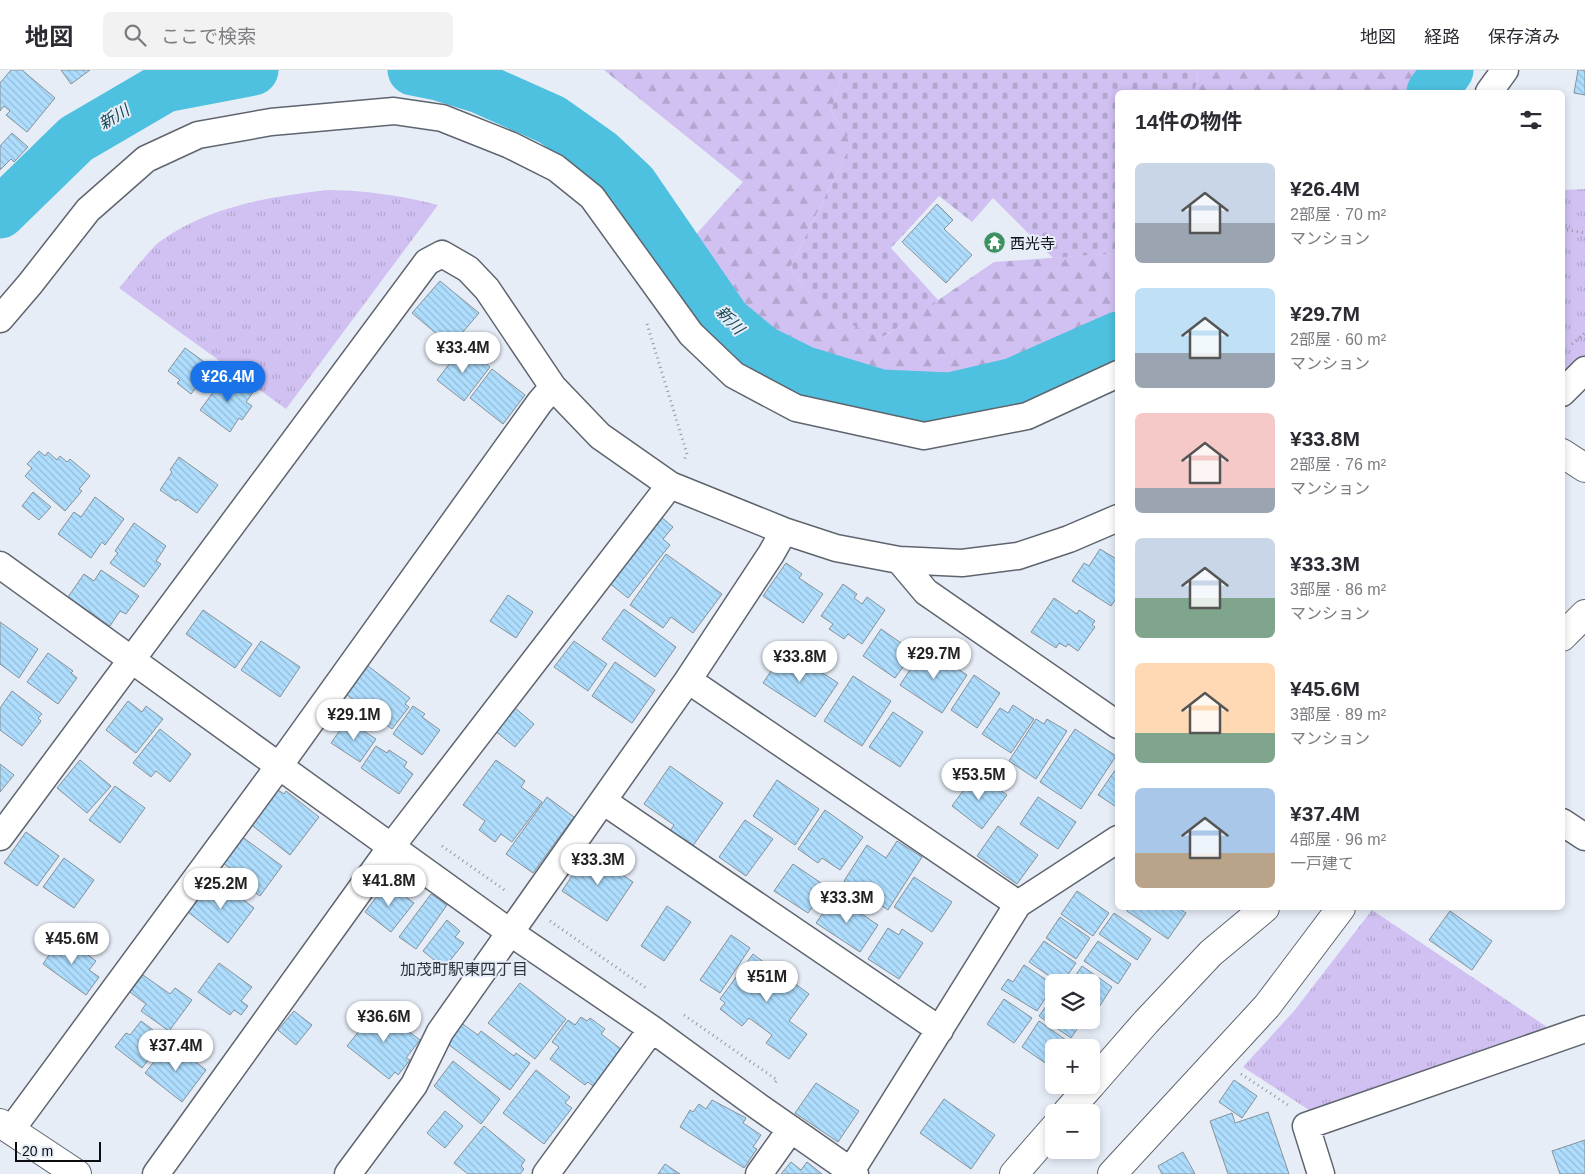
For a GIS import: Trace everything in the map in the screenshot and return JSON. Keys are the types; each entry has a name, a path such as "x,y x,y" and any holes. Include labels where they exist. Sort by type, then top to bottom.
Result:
{"street":[{"path":"1490,90 1505,70"},
{"path":"0,319 88,210 146,159 198,135 271,122 394,111 442,118 510,145 556,168 592,197 691,334 734,375 796,408 924,436 1027,416 1115,375"},
{"path":"0,837 427,262 442,254 468,269 487,289 552,387 600,436 670,485 784,531 836,548 899,560 962,563 1018,556 1069,539 1115,519"},
{"path":"1565,390 1585,370"},
{"path":"77,1174 6,1127 279,766 552,387"},
{"path":"1565,455 1585,468"},
{"path":"156,1174 391,847 670,485"},
{"path":"348,1174 414,1085 440,1032 688,680 771,554 784,531"},
{"path":"899,560 926,592 1115,723"},
{"path":"2,572 131,659 511,933 652,1029 853,1173 1018,904 1115,840"},
{"path":"1565,634 1585,614"},
{"path":"688,680 1018,904"},
{"path":"603,801 940,1030"},
{"path":"1565,824 1585,836"},
{"path":"1100,1075 1146,1022 1211,953 1263,910"},
{"path":"1112,1174 1267,1006 1339,910"},
{"path":"546,1174 652,1029"},
{"path":"1321,1174 1306,1126 1585,1029"},
{"path":"1074,1104 1083,1094"},
{"path":"759,1174 791,1129"},
{"path":"1014,1174 1045,1138"}],"path":[{"path":"1565,230 1585,233"},
{"path":"646,321 688,454 670,485"},
{"path":"409,823 649,990"},
{"path":"681,1012 776,1080 759,1107"},
{"path":"1240,1073 1298,1112 1306,1126"}],"green space":[{"path":"604,70 844,70 831,111 851,144 790,268 799,281 819,302 855,326 884,337 994,262 1115,253 1115,328 1081,347 943,391 856,374 746,318 691,240 743,182"},
{"path":"844,70 1196,70 1198,78 1195,90 1115,90 1115,253 1053,258 993,198 972,222 939,196 891,248 939,301 883,337 854,326 830,312 809,293 790,268 851,144 831,111"},
{"path":"1196,70 1437,70 1422,90 1195,90 1198,78"},
{"path":"1585,189 1585,357 1565,379 1565,190"},
{"path":"329,190 384,194 438,205 286,409 119,288 157,244 181,228 200,219 242,204 264,199"},
{"path":"1372,910 1550,1029 1309,1110 1243,1067 1294,1011"}],"building":[{"path":"11,70 22,70 55,98 27,132 6,115 10,111 4,106 0,111 0,83"},
{"path":"61,70 90,70 71,84"},
{"path":"1578,70 1585,70 1585,95 1574,93"},
{"path":"12,133 28,147 14,162 11,159 0,170 0,146"},
{"path":"937,204 953,220 944,229 972,255 946,283 902,242"},
{"path":"440,281 479,313 451,346 412,313"},
{"path":"463,346 490,367 464,401 437,380"},
{"path":"185,348 214,369 201,388 198,385 191,394 177,383 180,380 168,371"},
{"path":"492,369 525,395 503,424 470,398"},
{"path":"226,375 238,385 240,382 254,391 246,402 252,406 242,420 239,418 230,432 200,410"},
{"path":"39,451 45,456 48,452 57,460 60,456 67,462 70,459 90,476 79,489 82,491 65,511 25,476 32,468 27,464"},
{"path":"179,457 218,485 197,513 160,490"},
{"path":"33,492 51,507 39,520 22,506"},
{"path":"95,497 124,519 105,545 102,542 91,558 58,534 74,512 81,517"},
{"path":"660,516 673,527 663,539 670,545 628,598 608,582"},
{"path":"134,523 166,546 156,561 161,564 144,587 110,563 118,553 115,551"},
{"path":"1100,549 1115,558 1115,600 1111,606 1072,581 1084,563 1089,566"},
{"path":"666,554 722,594 693,633 671,617 663,628 630,605"},
{"path":"786,563 802,574 799,578 823,594 803,623 763,596"},
{"path":"101,570 139,596 126,614 120,611 110,626 68,597 84,574 94,581"},
{"path":"843,584 857,594 854,598 862,604 867,597 885,610 862,644 848,634 844,639 829,629 833,624 821,616"},
{"path":"508,595 533,612 516,638 490,621"},
{"path":"1054,598 1077,614 1079,610 1095,621 1092,625 1095,627 1078,651 1068,644 1066,647 1059,643 1056,648 1031,632"},
{"path":"624,609 676,647 655,677 602,639"},
{"path":"203,610 252,644 235,668 186,634"},
{"path":"0,622 38,649 19,678 0,664"},
{"path":"881,629 914,652 895,678 863,656"},
{"path":"261,641 300,667 280,697 241,670"},
{"path":"574,641 607,664 588,691 554,667"},
{"path":"925,647 967,675 942,713 900,685"},
{"path":"786,649 838,683 815,717 763,683"},
{"path":"48,653 73,671 71,673 77,678 58,704 27,682"},
{"path":"615,662 655,690 632,723 592,696"},
{"path":"368,666 410,698 405,704 409,707 392,729 346,694"},
{"path":"974,675 1000,693 977,728 951,710"},
{"path":"853,676 891,701 862,746 824,721"},
{"path":"12,691 42,714 38,718 41,721 22,746 0,730 0,708"},
{"path":"128,701 142,712 146,706 163,719 136,753 106,730"},
{"path":"509,703 534,724 515,747 489,726"},
{"path":"1013,705 1034,719 1011,753 982,734 1000,708 1008,713"},
{"path":"413,706 425,714 422,717 440,730 422,755 393,734"},
{"path":"893,712 923,732 900,767 869,747"},
{"path":"1036,719 1044,724 1047,719 1067,731 1036,779 1009,761"},
{"path":"347,720 376,739 360,762 331,743"},
{"path":"160,729 191,754 170,782 156,771 151,777 133,763"},
{"path":"1075,729 1115,755 1081,809 1040,782"},
{"path":"376,746 387,753 389,750 407,762 404,767 413,774 399,794 361,768"},
{"path":"80,760 111,786 87,813 57,788"},
{"path":"496,760 525,781 521,787 542,802 512,842 501,834 495,842 479,830 485,821 463,805"},
{"path":"0,764 14,775 0,792"},
{"path":"670,766 723,803 692,847 670,831 674,825 644,804"},
{"path":"1115,770 1115,806 1098,795"},
{"path":"976,773 1007,795 982,829 952,806"},
{"path":"777,780 819,809 795,845 753,816"},
{"path":"115,786 145,808 120,843 89,820"},
{"path":"278,790 284,794 286,791 319,817 290,855 249,823 264,809"},
{"path":"547,797 574,817 533,873 506,854"},
{"path":"1038,797 1076,822 1058,849 1020,824"},
{"path":"825,810 863,837 840,870 822,858 818,863 798,849"},
{"path":"745,820 773,839 746,876 719,857"},
{"path":"998,826 1038,855 1017,884 977,856"},
{"path":"26,832 59,856 37,886 4,863"},
{"path":"241,836 282,866 260,896 230,875 233,870 223,863"},
{"path":"897,841 922,857 888,910 844,881 867,845 886,858"},
{"path":"588,852 633,882 607,921 562,891"},
{"path":"64,858 94,880 74,908 43,887"},
{"path":"793,864 827,887 808,913 774,891"},
{"path":"914,877 952,902 932,932 894,907"},
{"path":"215,878 254,908 228,943 188,912"},
{"path":"387,883 414,903 391,932 365,912"},
{"path":"1077,891 1109,913 1093,936 1061,914"},
{"path":"431,894 447,905 416,949 399,937"},
{"path":"835,896 878,925 860,952 816,923"},
{"path":"667,906 691,922 664,961 641,946"},
{"path":"1181,910 1186,913 1168,939 1127,911"},
{"path":"1450,911 1492,941 1472,970 1429,940"},
{"path":"1114,913 1151,939 1137,960 1099,934"},
{"path":"1060,917 1090,938 1076,959 1046,938"},
{"path":"447,920 460,931 455,937 464,943 444,968 423,951"},
{"path":"888,928 899,935 902,929 923,943 899,979 868,959"},
{"path":"731,935 750,948 720,993 700,980"},
{"path":"62,936 96,961 89,970 99,977 86,995 43,964"},
{"path":"1044,941 1076,963 1068,974 1046,974 1029,962"},
{"path":"1098,941 1131,964 1118,984 1084,961"},
{"path":"753,954 773,969 779,961 791,970 786,977 809,994 789,1021 807,1034 789,1059 766,1043 772,1035 749,1018 742,1026 720,1009 725,1003 720,999"},
{"path":"219,963 252,987 241,1001 248,1006 241,1015 234,1010 230,1015 198,992"},
{"path":"1024,965 1045,979 1045,999 1037,1011 1001,989 1008,979 1013,982"},
{"path":"1082,966 1093,974 1076,974"},
{"path":"143,975 170,994 175,988 192,1000 169,1031 141,1011 146,1004 130,992"},
{"path":"1100,979 1112,987 1100,1005"},
{"path":"520,983 566,1019 535,1059 488,1023"},
{"path":"1004,999 1032,1018 1014,1043 987,1024"},
{"path":"381,1004 397,1017 394,1020 420,1040 406,1058 410,1060 398,1075 395,1072 389,1079 347,1046"},
{"path":"1045,1008 1045,1020 1039,1016"},
{"path":"294,1011 312,1025 296,1045 278,1030"},
{"path":"581,1017 587,1021 590,1018 605,1029 601,1034 621,1049 593,1086 588,1082 585,1085 550,1059 559,1047 552,1042 568,1020 575,1025"},
{"path":"141,1021 165,1039 142,1068 115,1047 126,1033 130,1035"},
{"path":"1039,1021 1045,1025 1045,1029 1050,1029 1065,1039 1045,1039 1045,1063 1022,1047"},
{"path":"460,1022 478,1035 481,1031 514,1056 516,1053 530,1063 510,1090 445,1042"},
{"path":"1058,1029 1077,1029 1071,1038"},
{"path":"170,1042 206,1070 182,1102 145,1073"},
{"path":"453,1061 500,1099 481,1124 434,1086"},
{"path":"536,1070 570,1097 565,1103 572,1108 544,1144 503,1113"},
{"path":"1234,1080 1257,1096 1242,1118 1219,1102"},
{"path":"816,1083 859,1111 838,1142 795,1113"},
{"path":"944,1099 995,1135 971,1169 920,1133"},
{"path":"712,1100 746,1118 743,1123 761,1135 753,1147 757,1149 744,1168 680,1127 690,1110 693,1112 699,1104 706,1109"},
{"path":"445,1111 463,1126 445,1148 427,1133"},
{"path":"1268,1112 1289,1174 1228,1174 1210,1121 1232,1113 1235,1123"},
{"path":"484,1126 525,1160 521,1166 524,1169 520,1174 468,1174 454,1163"},
{"path":"1585,1140 1585,1174 1560,1174 1552,1151"},
{"path":"1183,1152 1195,1174 1162,1174 1158,1166"},
{"path":"791,1162 801,1170 807,1162 822,1174 781,1174"},
{"path":"665,1164 680,1174 658,1174"}],"waterway":[{"name":"新川","path":"0,213 76,139 165,87 253,70"},
{"name":"新川","path":"413,70 438,75 480,88 552,120 600,154 632,184 726,321 761,350 803,371 881,395 950,398 1014,383 1115,338"},
{"name":"新川","path":"1433,90 1448,70"}],"place":[{"name":"西光寺","path":"994,243"}],"district":[{"name":"加茂町駅東四丁目","path":"464,969"}]}
